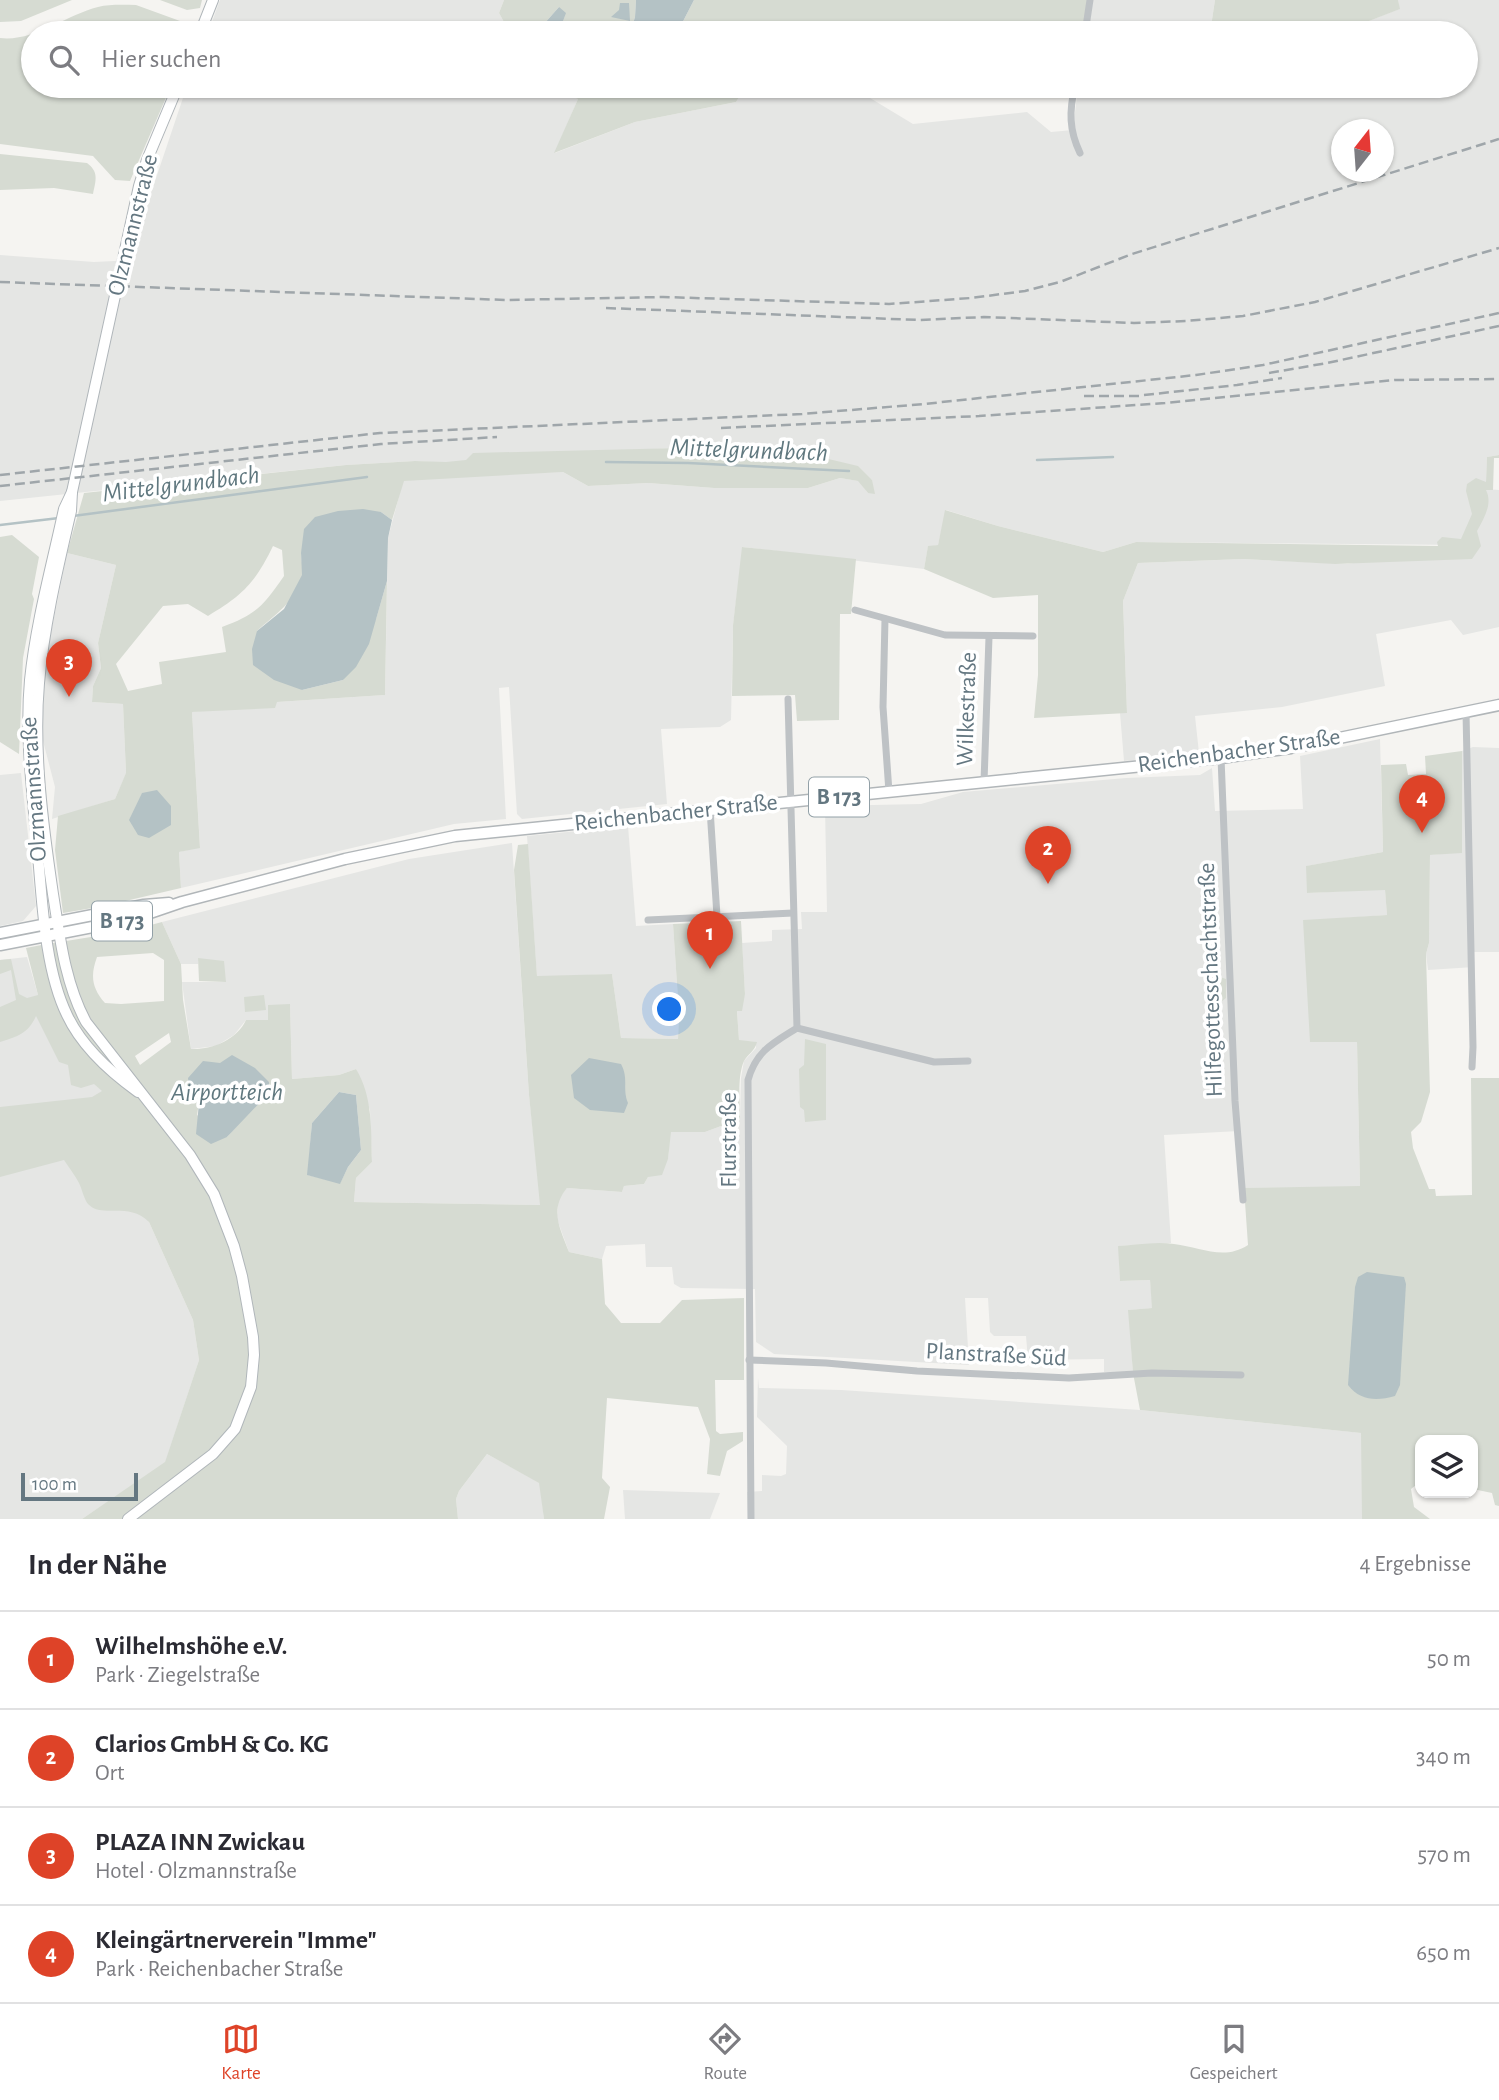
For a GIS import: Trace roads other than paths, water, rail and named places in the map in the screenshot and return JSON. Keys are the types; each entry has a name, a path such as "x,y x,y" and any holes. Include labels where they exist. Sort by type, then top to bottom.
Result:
{"main road":[{"path":"205,21 213,0"},
{"name":"Olzmannstraße","path":"133,1517 225,1443 242,1417 248,1401 254,1354 242,1276 221,1209 190,1155 141,1094 115,1076 75,1030 55,985 48,858 39,764 39,683 64,525 141,180 173,98"},
{"name":"Reichenbacher Straße","path":"0,933 52,929 141,916 182,902 345,859 444,838 1221,758 1291,748 1499,705"},
{"name":"Reichenbacher Straße","path":"0,945 52,929"}],"street":[{"path":"1087,21 1090,0"},
{"path":"1072,98 1070,108 1072,136 1080,153"},
{"path":"855,610 945,635 1033,636"},
{"path":"886,619 883,707 888,792"},
{"name":"Wilkestraße","path":"984,782 989,637"},
{"path":"788,699 797,1028 934,1062 968,1061"},
{"path":"1466,712 1474,1047 1472,1067"},
{"name":"Hilfegottesschachtstraße","path":"1221,758 1235,1101 1243,1200"},
{"path":"710,809 717,916"},
{"path":"649,920 793,913"},
{"name":"Flurstraße","path":"751,1519 748,1080 752,1066 760,1054 797,1028"},
{"name":"Planstraße Süd","path":"749,1360 1069,1378 1152,1373 1241,1375"}],"water":[{"path":"636,0 694,0 683,21 634,21"},
{"path":"620,3 629,3 630,21 611,17 619,10"},
{"path":"559,7 566,13 563,21 547,21"},
{"path":"363,509 381,512 392,520 388,538 387,581 369,644 356,667 343,680 302,690 274,680 253,665 252,649 257,631 284,609 302,575 304,529 315,517 338,511"},
{"path":"157,790 171,806 171,825 149,838 138,835 129,820 142,793"},
{"name":"Airportteich","path":"232,1055 255,1068 269,1082 269,1093 227,1137 211,1144 196,1134 199,1103 190,1094 188,1078 203,1061 220,1063"},
{"path":"589,1058 621,1064 625,1074 628,1103 624,1113 590,1110 574,1098 571,1075"},
{"path":"339,1092 356,1095 361,1150 348,1167 340,1184 307,1175 312,1123"},
{"path":"1367,1272 1404,1277 1406,1284 1400,1385 1395,1396 1382,1399 1363,1397 1348,1385 1355,1287 1358,1277"}],"waterway":[{"name":"Mittelgrundbach","path":"1037,460 1113,457"},
{"name":"Mittelgrundbach","path":"606,462 849,471"},
{"name":"Mittelgrundbach","path":"73,516 367,477"},
{"name":"Mittelgrundbach","path":"0,525 59,518"}],"railway":[{"path":"0,282 506,300 663,297 889,304 971,298 1025,291 1060,282 1132,254 1499,139"},
{"path":"606,308 920,320 984,317 1134,323 1186,321 1243,316 1315,302 1499,248"},
{"path":"0,475 380,433 802,414 1196,375 1263,365 1499,313"},
{"path":"1269,373 1499,326"},
{"path":"1144,395 1282,378"},
{"path":"721,428 979,416 1165,403 1395,380 1499,379"},
{"path":"1084,396 1140,396"},
{"path":"0,486 381,444 497,437"}],"place":[{"name":"PLAZA INN Zwickau","path":"69,697"},
{"name":"Kleingärtnerverein \"Imme\"","path":"1422,833"},
{"name":"Clarios GmbH & Co. KG","path":"1048,884"},
{"name":"Wilhelmshöhe e.V.","path":"710,969"}]}
